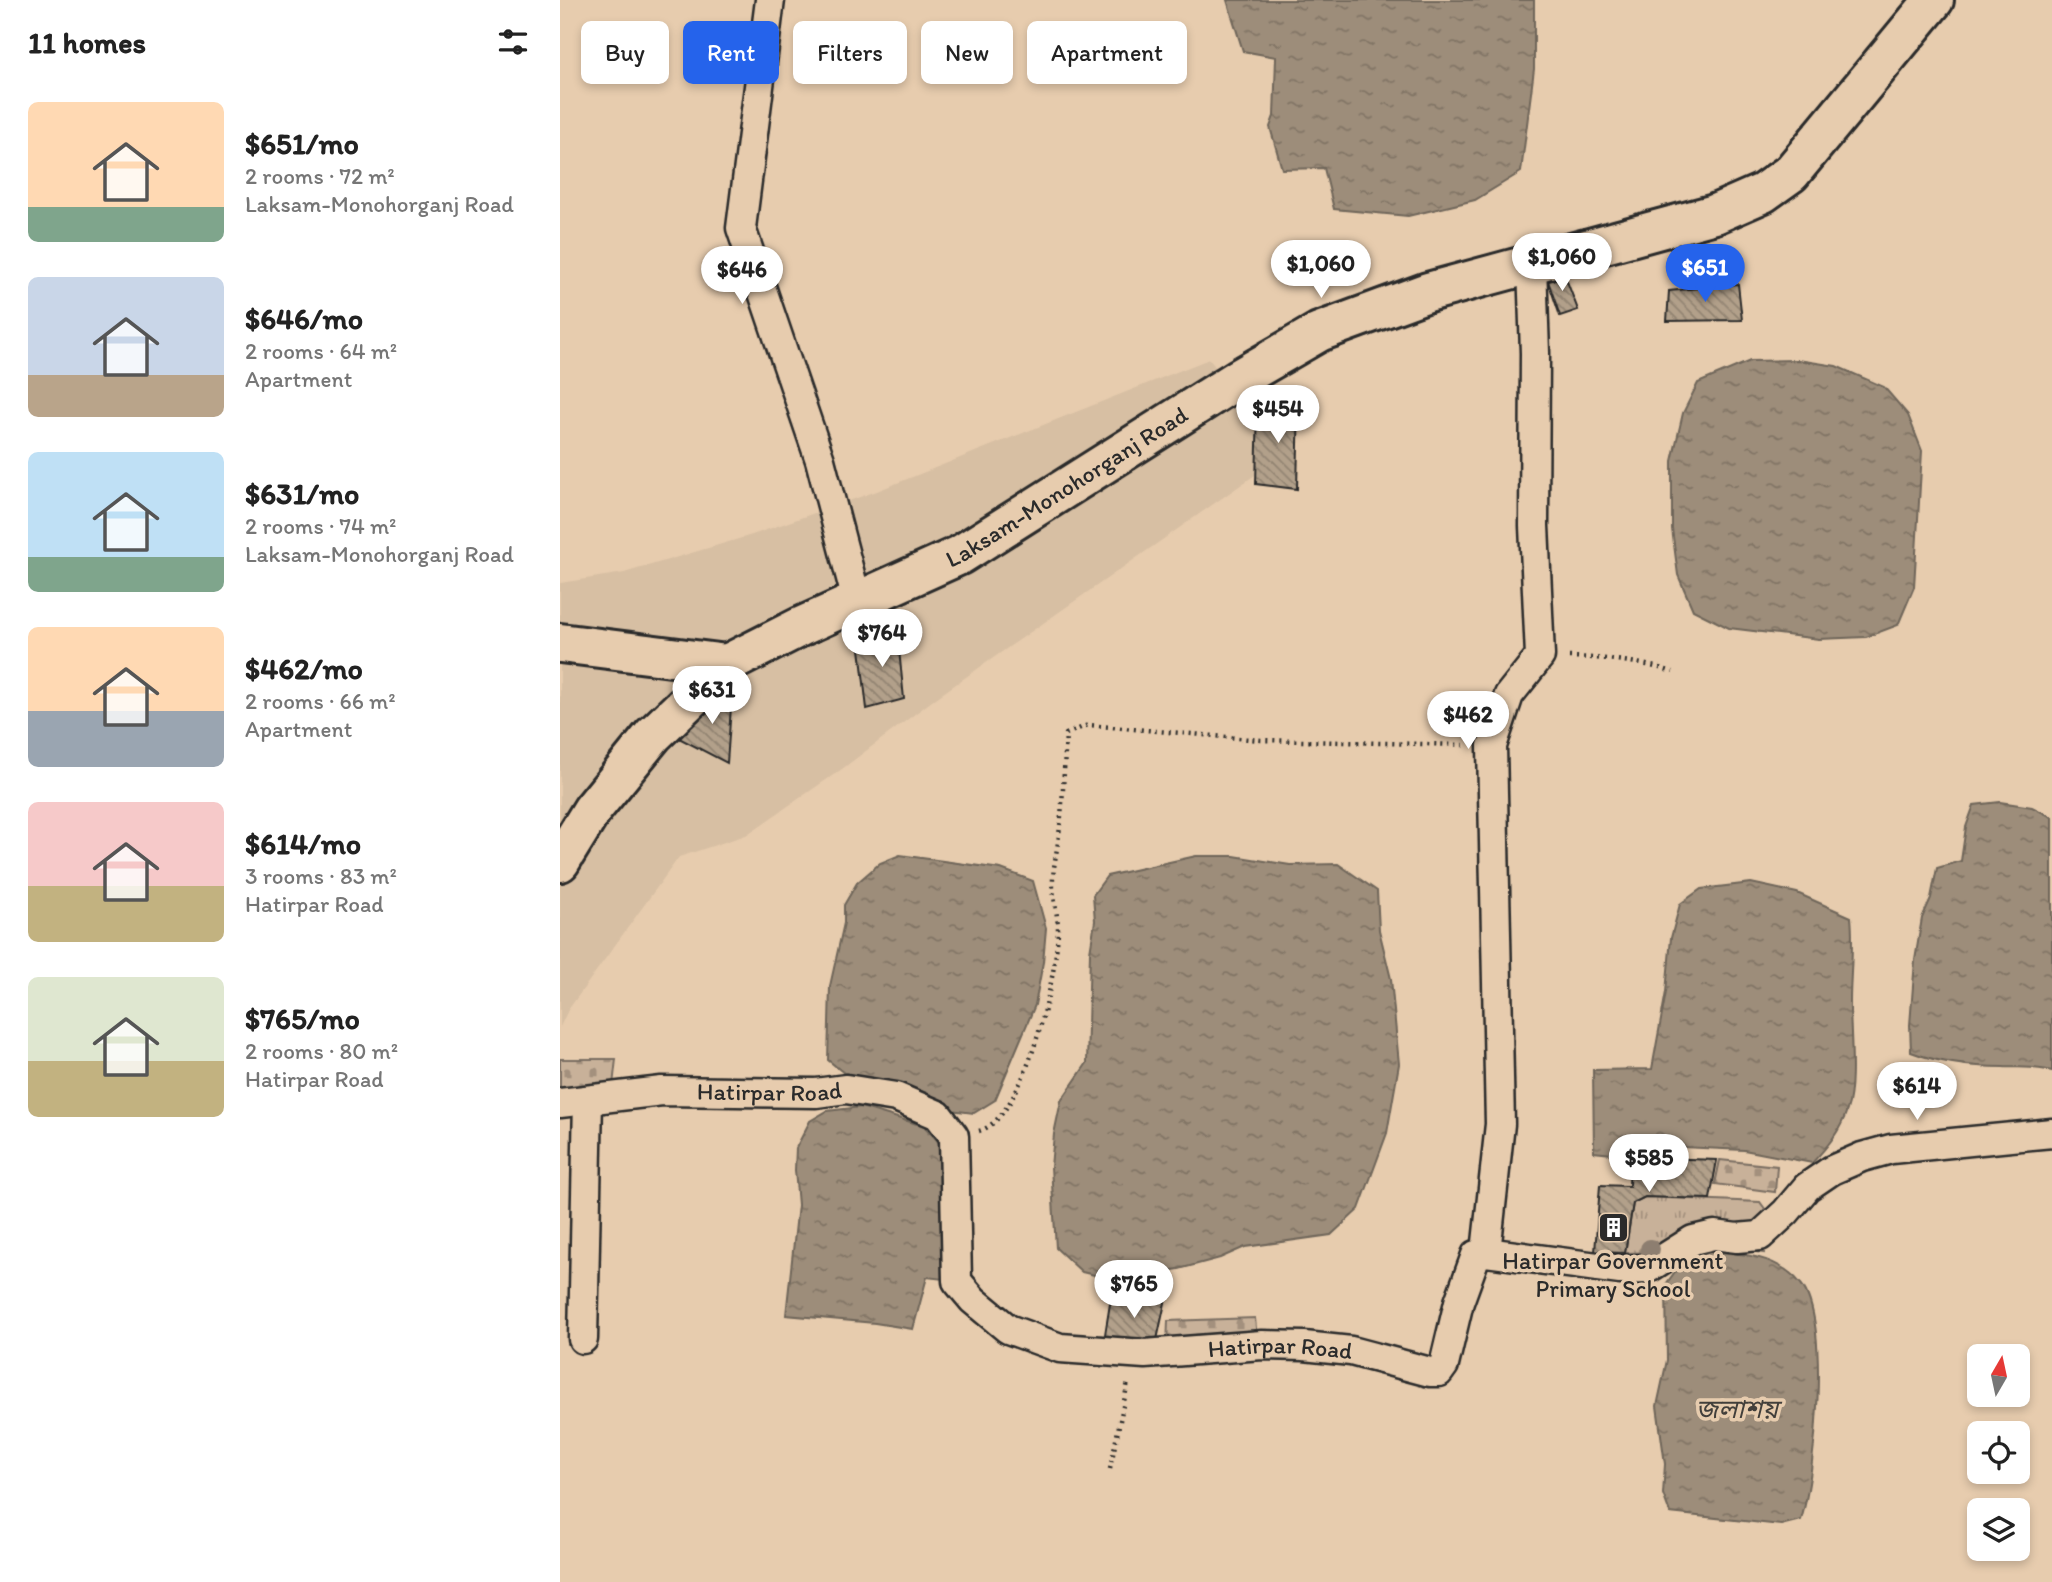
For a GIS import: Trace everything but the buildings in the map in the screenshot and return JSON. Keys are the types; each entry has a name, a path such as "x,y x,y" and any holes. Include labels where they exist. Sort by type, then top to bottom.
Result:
{"street":[{"path":"770,0 741,228 820,460 857,601"},
{"name":"Laksam-Monohorganj Road","path":"560,862 592,810 653,735 727,664 960,555 1238,379 1319,332 1428,292 1715,214 1763,193 1791,173 1934,0"},
{"path":"1532,265 1535,353 1534,526 1540,656 1509,695 1492,746 1500,1124 1486,1252 1620,1270 1647,1269 1693,1240 1714,1236 1760,1236 1786,1212 1807,1186 1832,1170 1862,1157 1891,1149 2052,1133"},
{"path":"560,643 727,664"},
{"name":"Hatirpar Road","path":"560,1103 662,1091 816,1093 846,1088 896,1097 938,1115 954,1136 957,1281 972,1300 1008,1329 1060,1348 1134,1354 1304,1346 1351,1351 1430,1372 1439,1371 1449,1349 1466,1277 1476,1255 1486,1252"},
{"path":"583,1339 588,1100"}],"path":[{"path":"1540,656 1610,658 1648,664 1673,672"},
{"path":"954,1136 984,1129 1003,1114 1024,1074 1046,1010 1058,930 1053,887 1066,734 1088,725 1261,740 1492,746"},
{"path":"1110,1469 1134,1354"}],"shaded area":[{"path":"1209,359 1285,454 936,698 842,769 746,835 679,857 568,1010 560,1027 560,583 624,573 752,535 877,491"}],"green space":[{"path":"560,1059 616,1059 612,1094 560,1101"},
{"path":"1720,1160 1777,1166 1775,1192 1715,1184"},
{"path":"1645,1197 1760,1202 1768,1213 1764,1253 1708,1245 1692,1251 1625,1253 1633,1203"},
{"path":"1255,1318 1257,1338 1167,1346 1168,1321"}],"water":[{"path":"1227,0 1534,0 1534,69 1521,172 1475,200 1408,216 1334,209 1324,168 1282,169 1270,127 1274,116 1276,57 1243,51"},
{"path":"1798,360 1836,366 1884,387 1908,415 1922,451 1914,587 1898,625 1866,637 1819,639 1729,628 1693,610 1678,575 1672,529 1672,461 1683,413 1698,383 1750,361"},
{"path":"2000,802 2032,807 2052,817 2052,1071 1956,1064 1911,1052 1910,1025 1915,960 1922,918 1931,898 1937,868 1961,861 1966,827 1974,805"},
{"path":"900,855 1001,869 1033,881 1046,928 1035,1005 995,1100 974,1113 950,1110 921,1091 844,1073 828,1060 830,986 844,923 844,905 857,883 880,863"},
{"path":"1196,856 1234,856 1290,865 1338,864 1377,891 1379,930 1391,979 1399,1064 1387,1133 1359,1209 1331,1235 1245,1247 1220,1258 1179,1269 1140,1275 1103,1277 1082,1272 1056,1248 1051,1167 1061,1101 1087,1063 1090,952 1095,921 1093,895 1107,876"},
{"path":"1751,883 1797,893 1851,917 1851,1087 1847,1110 1837,1132 1812,1163 1744,1150 1661,1146 1630,1156 1594,1152 1593,1070 1652,1069 1666,992 1671,938 1680,904 1701,889"},
{"path":"861,1107 924,1126 937,1140 945,1155 947,1220 943,1279 927,1277 913,1329 786,1315 798,1205 796,1148 810,1121 827,1111"},
{"name":"জলাশয়","path":"1703,1252 1743,1254 1769,1261 1792,1274 1801,1284 1810,1303 1816,1330 1818,1399 1811,1469 1801,1520 1781,1525 1670,1513 1663,1494 1665,1464 1657,1406 1667,1360 1666,1284 1680,1265"}],"place":[{"name":"Hatirpar Government Primary School","path":"1613,1227"}]}
